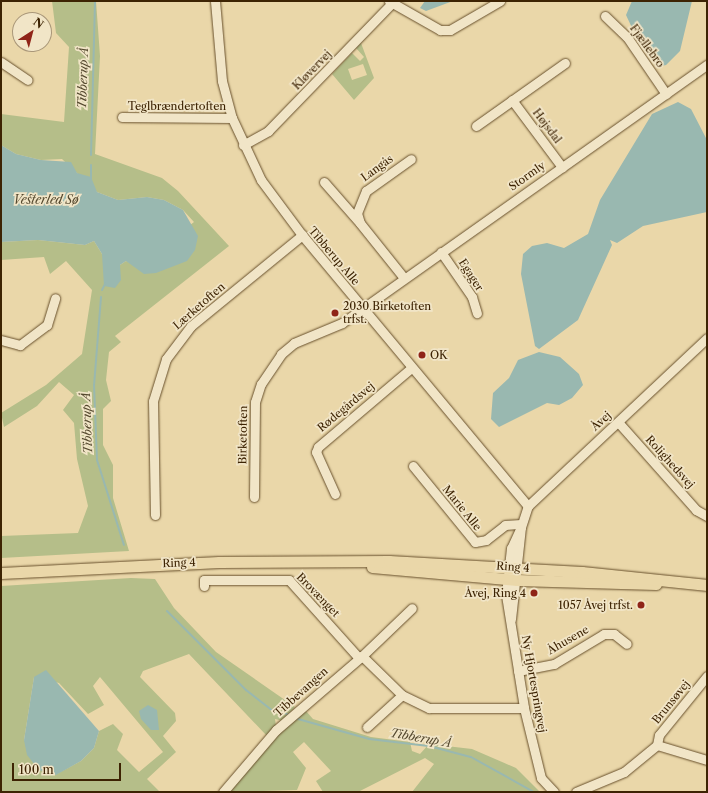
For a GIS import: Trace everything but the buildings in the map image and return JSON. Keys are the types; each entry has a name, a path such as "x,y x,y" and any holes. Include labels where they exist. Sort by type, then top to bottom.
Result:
{"main road":[{"name":"Ring 4","path":"357,564 389,561 514,567 639,577 669,583 707,585"},
{"name":"Ring 4","path":"1,573 219,562 357,564 512,580 638,586 669,583"}],"street":[{"name":"Tibberup Alle","path":"215,1 217,50 232,118 243,145 264,185 302,235 411,368 528,506"},
{"path":"390,2 440,30 450,30 500,1"},
{"name":"Kløvervej","path":"243,145 268,131 390,2"},
{"name":"Fjællebro","path":"605,16 627,37 666,94"},
{"path":"1,62 28,80"},
{"path":"476,126 565,63"},
{"name":"Stormly","path":"362,307 666,94 705,70"},
{"name":"Højsdal","path":"512,100 562,167"},
{"name":"Teglbrændertoften","path":"122,117 232,118"},
{"name":"Langås","path":"360,223 358,205 366,191 411,159"},
{"path":"324,182 360,223 404,278"},
{"name":"Lærketoften","path":"155,515 153,401 166,359 191,326 302,235"},
{"name":"Egager","path":"441,252 472,297 477,313"},
{"path":"1,340 20,345 47,325 55,298"},
{"name":"Birketoften","path":"254,497 255,402 269,369 294,343 342,323 362,307"},
{"name":"Åvej","path":"514,567 521,526 528,506 707,338"},
{"name":"Rødegårdsvej","path":"335,494 316,452 318,446 411,368"},
{"name":"Rolighedsvej","path":"618,422 696,510 707,516"},
{"name":"Marie Alle","path":"413,466 475,542 486,540 505,525 521,526"},
{"name":"Ny Hjortespringvej","path":"514,567 512,580 511,619 524,708 541,778 554,792"},
{"name":"Brovænget","path":"204,586 204,580 288,580 361,657"},
{"name":"Tibbevangen","path":"223,792 276,730 361,657 412,608"},
{"name":"Åhusene","path":"518,671 554,664 604,634 614,634 627,644"},
{"path":"361,657 402,695 428,708 524,708"},
{"name":"Brunsøvej","path":"576,792 624,772 657,745 659,735 707,676"},
{"path":"367,727 402,695"},
{"path":"657,745 707,760"}],"green space":[{"path":"52,1 96,1 100,56 95,154 162,178 178,191 229,246 115,336 121,342 109,352 106,380 111,401 103,409 103,445 113,465 113,498 129,551 1,558 1,536 78,533 88,506 77,459 74,423 63,410 74,395 59,382 37,406 4,427 1,413 46,385 82,354 92,290 66,261 50,274 44,257 1,260 1,242 38,240 85,245 94,241 102,254 120,265 126,261 137,266 194,222 183,210 164,200 147,197 118,200 97,192 62,159 41,160 16,154 1,145 1,114 64,122 69,47 56,33"},
{"path":"361,43 374,78 354,100 332,74 352,53 360,61 364,57 356,48","holes":["363,64 367,75 352,80 348,69"]},
{"path":"131,578 155,579 174,608 216,652 295,707 283,721 275,719 276,727 267,736 189,654 143,671 140,677 175,713 176,721 163,736 176,752 147,779 160,792 1,792 1,586","holes":["34,677 59,683 88,714 104,705 93,686 100,677 163,752 139,772 117,750 123,734 113,724 99,731 94,748 81,761 55,775 24,740"]},
{"path":"306,711 313,719 371,737 410,742 412,751 420,754 429,744 472,749 516,768 540,792 412,792 434,764 425,758 358,792 323,792 316,781 331,771 304,742 293,752 306,768 297,790 227,792 285,726"}],"water":[{"path":"425,1 453,1 426,11 420,8"},
{"path":"632,1 692,1 680,51 666,65 662,66 651,46 633,30 626,15"},
{"path":"678,102 691,109 707,140 707,212 643,226 617,243 610,240 612,245 578,320 539,349 535,346 521,274 523,254 532,246 547,243 564,248 588,234 600,200 652,114"},
{"name":"Vesterled Sø","path":"1,145 16,154 41,160 71,162 77,173 91,177 97,192 118,200 147,197 164,200 183,210 198,236 195,250 187,261 156,273 144,274 126,261 120,265 121,280 115,288 104,286 102,254 94,241 85,245 38,240 1,242"},
{"path":"539,352 560,357 579,374 583,385 572,398 559,405 547,403 499,427 491,419 493,393 509,378 518,360"},
{"path":"46,670 99,731 94,748 81,761 56,775 39,770 27,755 24,740 34,677"},
{"path":"148,705 157,710 159,730 151,730 141,719 139,711"}],"waterway":[{"name":"Tibberup Å","path":"91,155 95,1"},
{"name":"Tibberup Å","path":"91,165 91,186"},
{"name":"Tibberup Å","path":"102,290 105,284"},
{"name":"Tibberup Å","path":"101,297 94,385 97,460 124,545"},
{"name":"Tibberup Å","path":"167,611 246,690 272,710 287,714"},
{"name":"Tibberup Å","path":"298,719 369,739 429,746 471,757 534,792"}],"place":[{"name":"2030 Birketoften trfst.","path":"335,313"},
{"name":"OK","path":"422,355"},
{"name":"Åvej, Ring 4","path":"534,593"},
{"name":"1057 Åvej trfst.","path":"641,605"}]}
